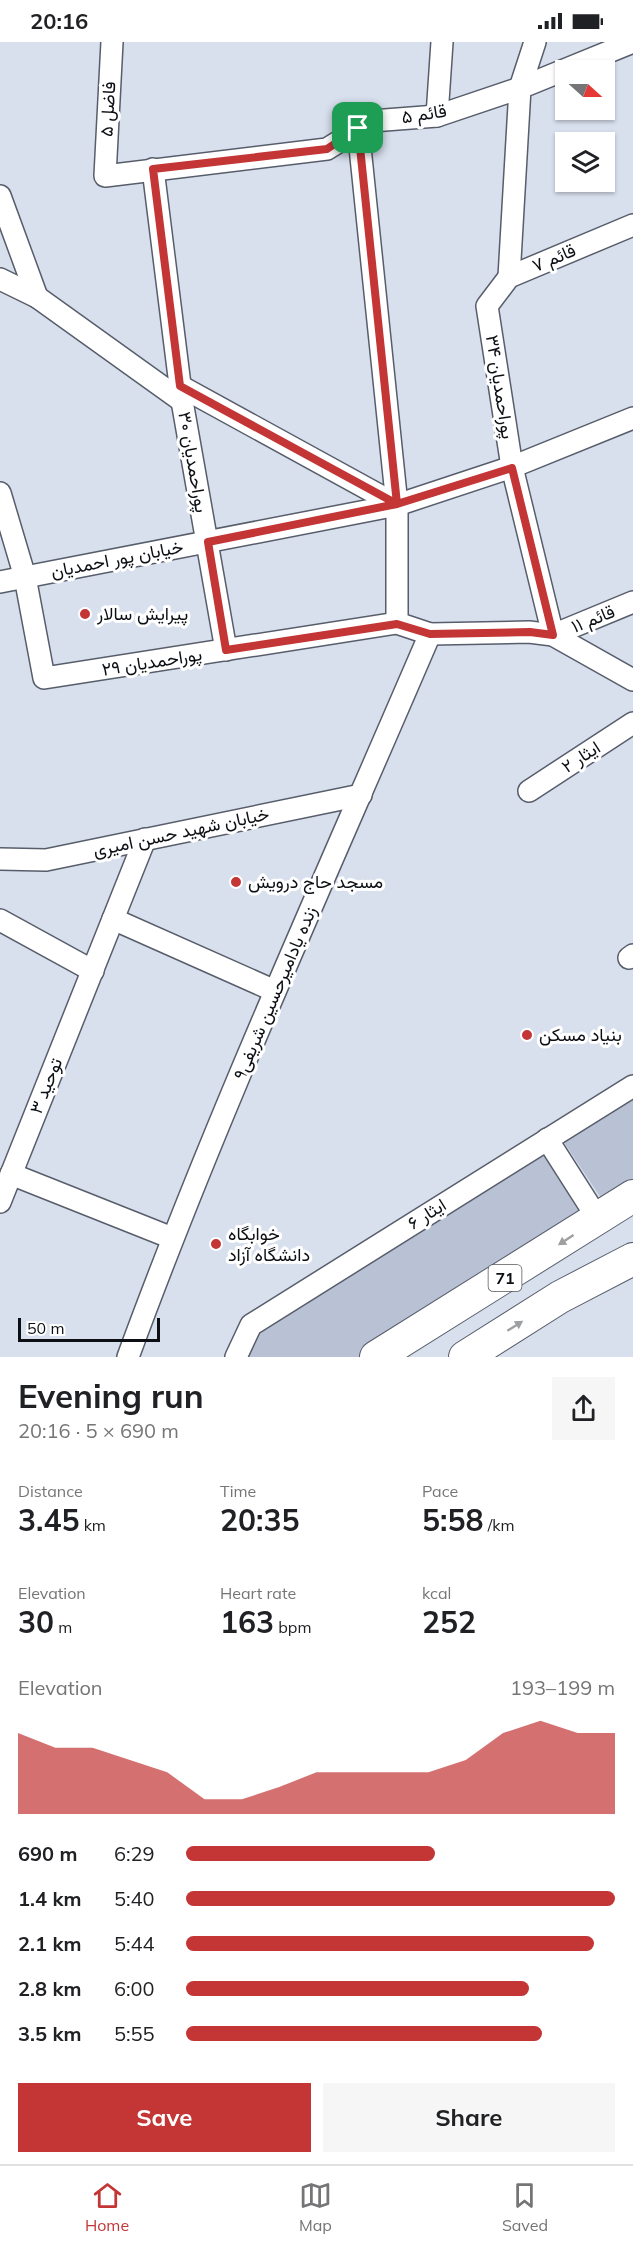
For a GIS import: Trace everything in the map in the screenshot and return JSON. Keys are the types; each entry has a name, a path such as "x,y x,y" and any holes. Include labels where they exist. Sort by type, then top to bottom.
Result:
{"highway":[{"name":"71","path":"376,1357 633,1196"},
{"name":"71","path":"465,1357 560,1297 633,1259"}],"street":[{"name":"فاضل ۵","path":"105,176 112,42"},
{"path":"437,116 442,42"},
{"path":"509,277 520,88 535,42"},
{"name":"قائم ۵","path":"105,176 327,149 372,121 437,116 520,88 633,42"},
{"path":"358,128 397,504 397,624 430,634 530,632 553,635 633,680"},
{"name":"پوراحمدیان ۳۰","path":"153,169 181,393 226,650"},
{"path":"0,196 37,297"},
{"name":"قائم ۷","path":"487,306 509,277 633,225"},
{"path":"0,279 37,297 181,393 397,504"},
{"name":"پوراحمدیان ۳۴","path":"487,306 512,468 553,635"},
{"name":"خیابان پور احمدیان","path":"0,582 397,504 512,468 633,418"},
{"path":"0,493 25,578"},
{"name":"پوراحمدیان ۲۹","path":"25,578 44,678 397,624"},
{"name":"قائم ۱۱","path":"553,635 633,602"},
{"name":"زنده یادامیرحسین شریفی۹","path":"128,1357 172,1238 275,991 430,634"},
{"name":"ایثار ۲","path":"529,791 633,723"},
{"name":"خیابان شهید حسن امیری","path":"0,859 46,860 361,795"},
{"name":"توحید ۳","path":"0,1202 145,839"},
{"path":"113,919 275,991"},
{"path":"0,920 93,970"},
{"name":"ایثار ۶","path":"236,1357 251,1325 633,1086"},
{"path":"547,1139 598,1219"},
{"path":"11,1174 172,1238"}],"shaded area":[{"path":"633,1094 633,1183 603,1201 561,1138"},
{"path":"542,1152 583,1218 359,1357 243,1357 256,1328"}],"place":[{"name":"پیرایش سالار","path":"85,614"},
{"name":"مسجد حاج درویش","path":"236,882"},
{"name":"بنیاد مسکن","path":"527,1035"},
{"name":"خوابگاه دانشگاه آزاد","path":"216,1244"}],"route":[{"path":"358,128 327,149 153,169 180,386 397,504 512,468 553,635 530,632 430,634 397,624 226,650 208,542 397,504 358,128"}]}
